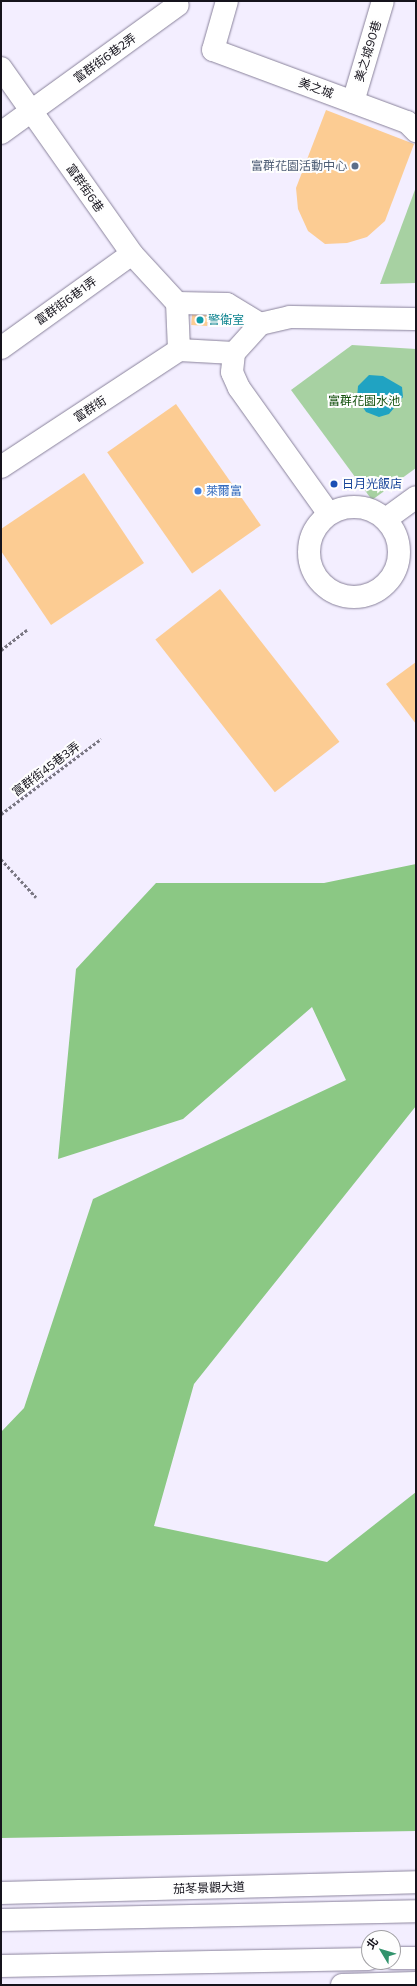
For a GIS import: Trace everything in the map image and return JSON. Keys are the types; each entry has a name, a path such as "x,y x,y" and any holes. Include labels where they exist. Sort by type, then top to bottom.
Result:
{"street":[{"name":"美之城","path":"227,1 213,50 407,122 416,130"},
{"name":"美之城90巷","path":"353,102 383,1"},
{"name":"富群街6巷2弄","path":"1,133 178,4"},
{"name":"富群街6巷","path":"1,68 132,254 177,303"},
{"name":"富群街6巷1弄","path":"1,348 132,254"},
{"path":"234,353 179,350 177,303 227,304 260,324"},
{"path":"329,514 239,388 232,372 234,353 260,324 290,317 416,319"},
{"name":"富群街","path":"1,467 179,350"},
{"path":"386,520 416,497"},
{"path":"358,507 373,511 386,520 395,532 399,546 398,562 393,576 382,587 370,595 355,597 341,595 328,589 318,579 311,566 309,552 312,537 318,524 329,514 344,508 358,507"},
{"name":"茄苳景觀大道","path":"1,1894 416,1882"},
{"path":"1,1920 416,1911"},
{"path":"1,1966 361,1958"},
{"path":"401,1958 416,1958"},
{"path":"342,1985 416,1983"}],"path":[{"path":"1,650 27,630"},
{"name":"富群街45巷3弄","path":"1,814 101,739"},
{"path":"1,859 36,897"}],"green space":[{"path":"416,187 416,283 380,284"},
{"name":"富群花園水池","path":"352,345 416,349 416,468 372,500 291,390"},
{"path":"416,864 416,1106 194,1384 154,1526 327,1562 416,1492 416,1831 1,1838 1,1432 24,1408 93,1199 346,1080 312,1007 183,1119 58,1159 76,969 156,883 324,883"}],"water":[{"path":"369,375 383,376 402,387 403,397 389,414 379,417 366,412 357,398 358,386"}],"building":[{"name":"富群花園活動中心","path":"326,110 414,144 385,221 367,237 347,243 325,244 308,231 298,209 296,188"},
{"name":"警衛室","path":"192,314 208,315 207,326 191,325"},
{"path":"176,404 261,525 192,573 107,452"},
{"path":"84,473 144,563 51,625 1,551 1,529"},
{"path":"220,589 339,742 275,792 155,639"},
{"path":"416,662 416,724 386,684"}],"place":[{"name":"富群花園活動中心","path":"355,166"},
{"name":"警衛室","path":"200,320"},
{"name":"日月光飯店","path":"334,484"},
{"name":"萊爾富","path":"198,491"}]}
